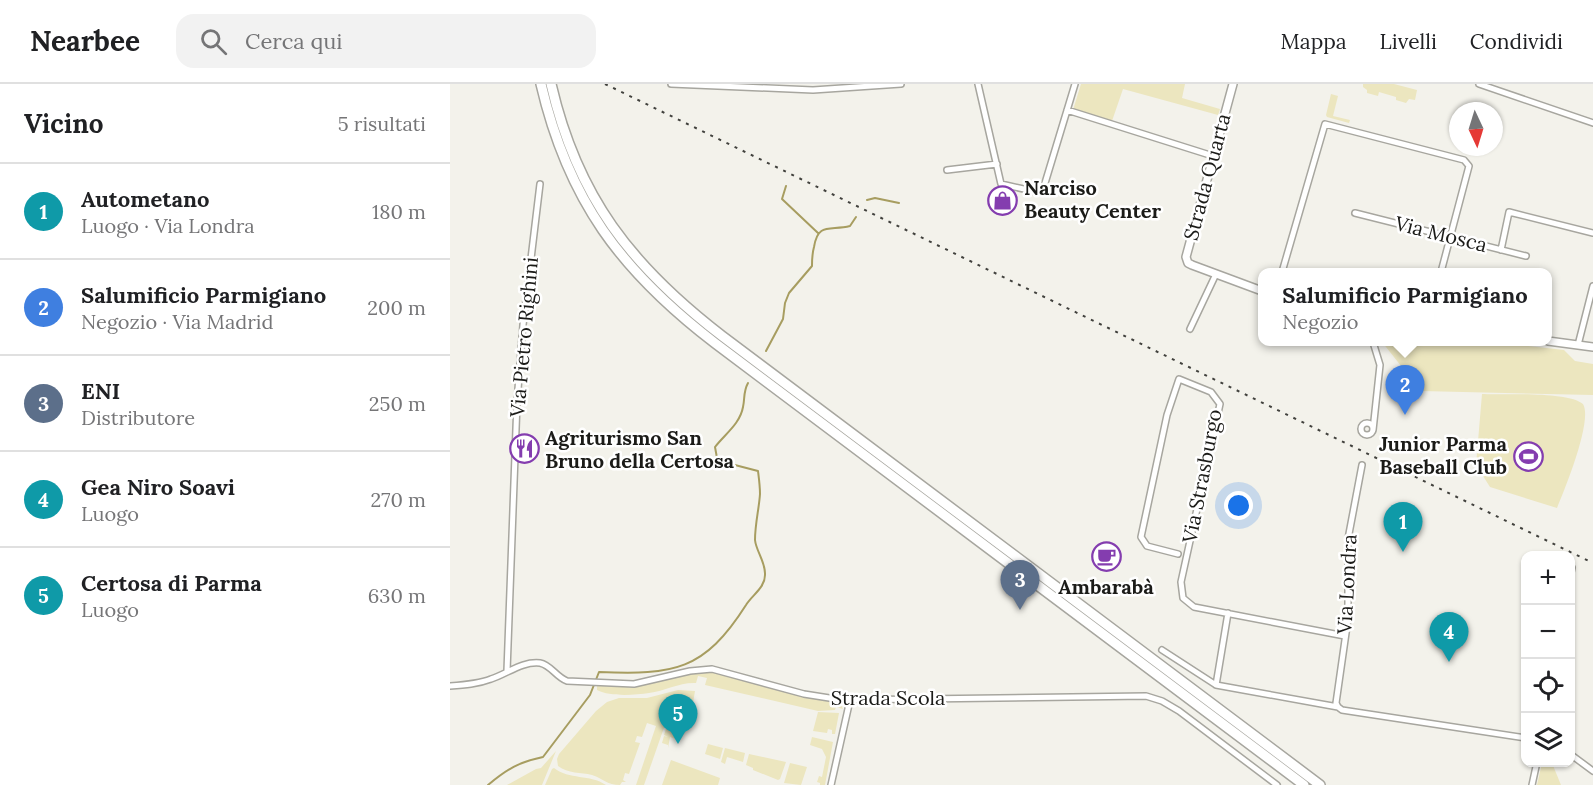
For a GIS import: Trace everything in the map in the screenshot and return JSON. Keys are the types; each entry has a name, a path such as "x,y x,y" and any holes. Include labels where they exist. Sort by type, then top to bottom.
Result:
{"highway":[{"path":"541,84 558,143 583,199 624,260 682,317 1304,785"},
{"path":"551,84 569,146 594,199 634,257 662,286 700,320 1320,785"}],"street":[{"path":"671,84 813,90 902,84"},
{"path":"978,84 1000,184 1042,193 1075,84"},
{"name":"Strada Quarta","path":"1233,84 1186,255 1190,264 1258,289"},
{"path":"1479,84 1593,123"},
{"path":"1067,110 1213,156"},
{"path":"1282,268 1325,124 1467,162 1468,166 1443,268"},
{"path":"947,170 997,164"},
{"name":"Via Pietro Righini","path":"507,671 517,402 523,325 540,184"},
{"path":"1501,250 1509,212 1593,233"},
{"name":"Via Mosca","path":"1354,213 1527,256"},
{"path":"1190,330 1216,274"},
{"path":"1578,345 1593,286"},
{"path":"1552,342 1593,347"},
{"path":"1374,346 1380,365 1375,411 1372,430 1367,435 1362,432 1361,427 1372,419 1375,411"},
{"name":"Via Strasburgo","path":"1178,554 1147,546 1141,537 1167,415 1179,379 1211,392 1220,404 1180,589 1187,603 1194,607 1345,636"},
{"path":"1365,423 1371,425 1372,430"},
{"name":"Via Londra","path":"1337,705 1348,619 1348,539 1362,465"},
{"path":"1185,565 1178,554 1188,548"},
{"path":"1216,685 1228,613"},
{"path":"1162,650 1216,685 1337,705 1342,710 1521,737"},
{"name":"Strada Scola","path":"450,686 485,681 507,671 541,663 548,666 560,678 598,683 639,684 690,671 712,669 828,699 1146,696 1162,701 1179,711 1277,785"},
{"path":"831,785 850,700"},
{"path":"1575,758 1593,771"},
{"path":"1532,785 1536,767"}],"shaded area":[{"path":"1081,84 1185,84 1182,98 1220,109 1218,115 1123,89 1112,121 1073,110"},
{"path":"1363,84 1394,84 1417,90 1415,100 1409,99 1406,103 1379,92 1378,96 1367,93"},
{"path":"1331,94 1338,96 1333,116 1350,120 1349,123 1327,117"},
{"path":"1385,346 1528,346 1564,350 1575,361 1593,364 1593,395 1421,391"},
{"name":"Junior Parma Baseball Club","path":"1482,394 1550,395 1583,404 1585,412 1581,439 1557,508 1490,487 1476,465"},
{"path":"708,671 838,703 843,709 836,707 835,710 818,711 705,685 707,678 698,676 696,683 649,693 615,695 597,690 597,685 637,687 690,673"},
{"path":"678,690 695,691 693,703 688,702 682,722 667,719 644,785 636,785 656,726 647,723 642,737 637,736 635,742 640,743 629,774 625,773 623,780 626,782 620,785 558,766 559,754 596,711 607,702 619,698 647,698"},
{"path":"818,712 839,713 835,734 828,729 827,733 813,731"},
{"path":"668,723 679,729 676,739 670,737 668,748 668,745 662,743 664,736 668,737 664,735"},
{"path":"812,737 833,742 825,785 817,782 819,776 822,777 826,757 822,749 810,745"},
{"path":"708,744 723,748 720,759 705,754"},
{"path":"725,748 745,753 743,762 727,757 725,764 721,762"},
{"path":"556,751 542,785 507,785 541,768"},
{"path":"749,754 786,762 780,779 753,770 746,765"},
{"path":"671,760 720,778 718,785 662,785"},
{"path":"790,763 807,767 801,785 784,783"},
{"path":"1541,767 1554,767 1561,785 1537,785"},
{"path":"554,768 566,774 593,779 606,785 545,785"}],"waterway":[{"path":"786,186 782,199 818,233"},
{"path":"867,200 875,198 899,203"},
{"path":"766,351 783,319 789,293 812,266 818,234 826,229 850,226 856,217"},
{"path":"488,785 514,767 543,757 590,695 599,672 667,670 701,656 716,644 761,588 765,575 764,566 755,540 760,494 758,471 717,458 715,447 739,419 748,383"}],"railway":[{"path":"605,84 1593,563"}],"place":[{"name":"Narciso Beauty Center","path":"1003,200"},
{"name":"Salumificio Parmigiano","path":"1405,415"},
{"name":"Agriturismo San Bruno della Certosa","path":"524,449"},
{"name":"Junior Parma Baseball Club","path":"1528,456"},
{"name":"Autometano","path":"1403,552"},
{"name":"Ambarabà","path":"1106,557"},
{"name":"ENI","path":"1020,610"},
{"name":"Gea Niro Soavi","path":"1449,662"},
{"name":"Certosa di Parma","path":"678,744"}]}
